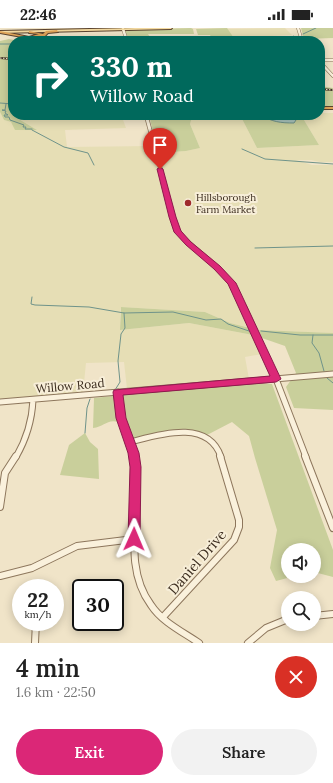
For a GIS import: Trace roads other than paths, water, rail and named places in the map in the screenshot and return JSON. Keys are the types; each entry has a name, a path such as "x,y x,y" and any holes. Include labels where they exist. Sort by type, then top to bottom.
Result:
{"highway":[{"path":"42,36 46,33 57,31"},
{"path":"0,34 35,36 42,34 30,32"}],"main road":[{"path":"0,34 93,29 171,28"},
{"path":"0,34 49,31"}],"street":[{"path":"123,29 125,36"},
{"path":"325,67 333,76"},
{"path":"147,120 176,228 184,239 217,267 232,283 276,379 333,528"},
{"name":"Willow Road","path":"0,402 333,374"},
{"path":"118,392 121,418 135,460 134,539 138,574 142,591 150,605 163,617 199,643"},
{"path":"0,507 2,473 26,439 32,418 32,400"},
{"name":"Daniel Drive","path":"130,442 175,432 198,434 212,442 220,454 239,520 239,527 234,540 163,617"},
{"path":"0,576 32,568 77,546 134,539"},
{"path":"321,615 333,614"},
{"path":"248,643 256,634 268,626 281,622"},
{"path":"35,643 36,631"}],"water":[{"path":"271,120 296,120 294,123"}],"waterway":[{"path":"303,34 316,28"},
{"path":"0,44 8,44"},
{"path":"0,103 8,104"},
{"path":"6,104 5,110 2,110 6,111 5,113 8,115"},
{"path":"8,115 4,115 5,117 8,117"},
{"path":"10,120 24,125 23,127 26,127 25,129 32,129"},
{"path":"32,130 64,147 88,153 94,165"},
{"path":"242,149 265,159 333,164"},
{"path":"255,248 333,246"},
{"path":"32,297 31,304 35,305 89,307 124,313"},
{"path":"124,313 173,312 206,320 221,319 228,324 249,331"},
{"path":"115,390 120,382 118,361 121,334 125,328 124,313"},
{"path":"261,331 313,335"},
{"path":"313,335 333,335"},
{"path":"313,335 312,343 319,353 324,371"},
{"path":"327,378 333,383"},
{"path":"85,433 87,408 90,399"}],"railway":[{"path":"0,58 8,59"},
{"path":"325,89 333,90"}],"place":[{"name":"Hillsborough Farm Market","path":"188,203"}]}
